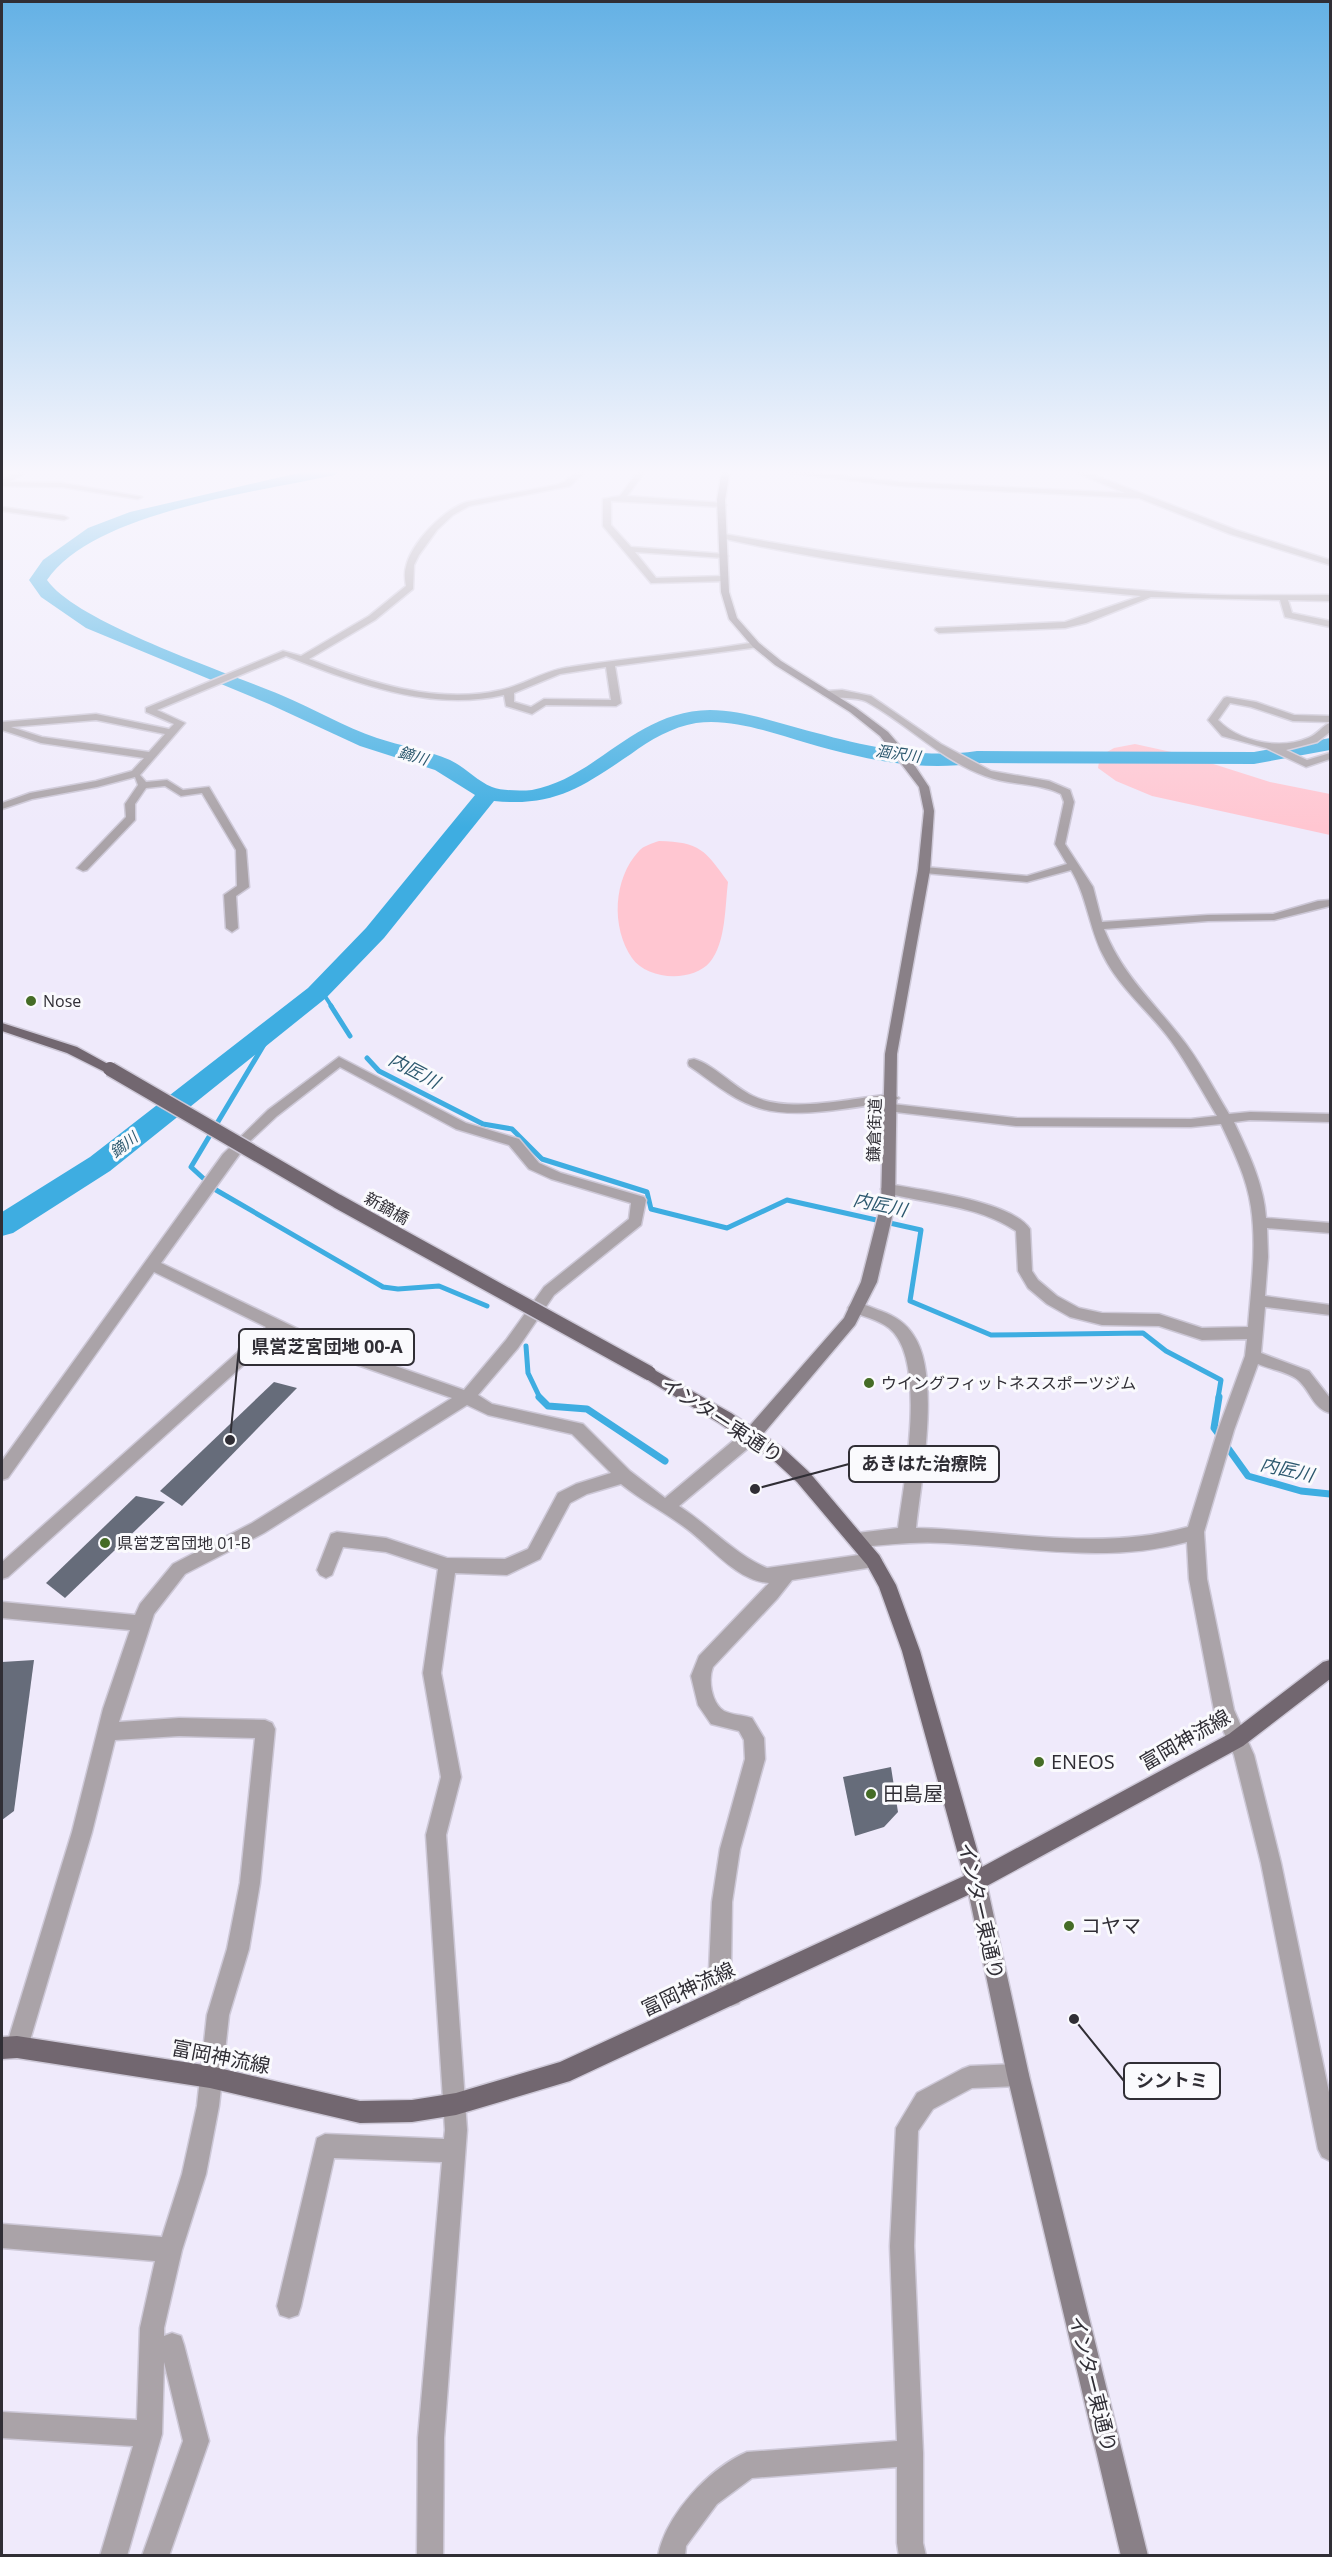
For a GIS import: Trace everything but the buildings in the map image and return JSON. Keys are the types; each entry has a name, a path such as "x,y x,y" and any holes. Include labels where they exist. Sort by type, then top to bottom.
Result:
{"main road":[{"name":"新鏑橋","path":"2,1027 72,1050 110,1069 337,1201 650,1373"},
{"name":"インター東通り","path":"650,1373 752,1435 803,1477 873,1560 887,1585 911,1651 976,1881"},
{"name":"富岡神流線","path":"9,2047 210,2077 360,2112 412,2111 456,2104 562,2073 976,1881 1236,1740 1297,1696 1330,1668"}],"street":[{"path":"302,659 372,617 408,589"},
{"path":"725,589 726,602 733,619 756,645 778,663 827,694 842,693 868,699 937,746 988,774 1049,784 1066,792 1069,802 1060,844 1087,887 1097,926 1110,956 1124,979 1176,1039 1225,1118 1246,1163 1258,1206 1261,1257 1253,1356 1226,1430 1196,1532 1200,1590 1224,1710 1244,1755 1271,1863 1330,2149"},
{"path":"1113,589 1162,595 1330,598"},
{"path":"939,630 1065,625 1104,614 1129,601 1162,595"},
{"path":"1282,597 1288,615 1330,624"},
{"path":"2,806 30,796 97,784 136,773 180,723 149,710 282,654 302,659 363,684 396,691 472,696 509,692 547,675 756,645"},
{"path":"509,692 509,704 532,711 544,702 616,703 610,665"},
{"name":"鎌倉街道","path":"752,1435 850,1321 869,1282 888,1204 892,1103 891,1054 924,870 929,812 924,787 903,756 884,734 827,694"},
{"path":"1330,719 1293,718 1253,704 1227,700 1213,720 1226,734 1276,749 1306,764 1330,756"},
{"path":"2,726 96,717 172,733"},
{"path":"67,744 75,740 77,719"},
{"path":"2,726 41,740 152,756"},
{"path":"1276,749 1295,746 1326,733 1330,726"},
{"path":"136,773 143,785"},
{"path":"143,785 167,783 181,793 206,789 241,850 243,887 230,895 232,928"},
{"path":"83,868 131,818 130,804 143,785"},
{"path":"924,870 1027,879 1072,866"},
{"path":"1097,926 1208,918 1274,917 1318,904 1330,903"},
{"path":"2,1473 231,1152 263,1119 339,1061 461,1126 514,1142 534,1166 556,1176 639,1200 636,1221 549,1291 512,1344 467,1397 258,1528 179,1569 146,1610 113,1709 82,1832 9,2047"},
{"path":"694,1063 748,1099 767,1106 892,1103 1016,1122 1191,1123 1250,1116 1330,1118"},
{"path":"888,1189 938,1197 1010,1219 1023,1228 1025,1271 1033,1284 1052,1300 1075,1313 1102,1319 1159,1320 1202,1334 1255,1334"},
{"path":"1259,1222 1330,1228"},
{"path":"151,1264 315,1344 467,1397 488,1409 577,1429 624,1476 692,1524 745,1567 766,1576 873,1560"},
{"path":"1257,1300 1330,1310"},
{"path":"856,1308 896,1324 907,1337 915,1356 921,1395 906,1534"},
{"path":"2,1572 228,1372 278,1324"},
{"path":"1253,1356 1303,1375 1318,1396 1330,1407"},
{"path":"666,1507 752,1435"},
{"path":"326,1570 337,1539 386,1545 447,1565 507,1567 534,1554 564,1498 582,1489 624,1476"},
{"path":"857,1540 906,1534 1084,1549 1168,1542 1196,1532"},
{"path":"430,2556 431,2438 456,2104 436,1835 452,1777 432,1673 447,1565"},
{"path":"731,1995 720,1971 722,1902 730,1849 755,1759 754,1738 745,1724 718,1718 707,1705 700,1676 706,1662 771,1594 784,1575"},
{"path":"2,1610 141,1623"},
{"path":"109,1731 179,1727 265,1729 250,1883 238,1949 219,2015 194,2174 170,2250 152,2328 149,2434 113,2556"},
{"name":"インター東通り","path":"976,1881 1018,2075 1135,2556"},
{"path":"913,2556 910,2543 902,2246 907,2128 925,2101 970,2077 1018,2075"},
{"path":"289,2306 325,2146 454,2151"},
{"path":"2,2236 170,2250"},
{"path":"155,2556 196,2441 172,2345"},
{"path":"2,2425 149,2434"},
{"path":"671,2556 674,2540 708,2495 747,2465 909,2453"}],"shaded area":[{"path":"1135,744 1185,755 1270,782 1330,794 1330,835 1152,796 1116,781 1098,768 1100,756 1114,748"},
{"path":"659,841 684,843 700,850 707,855 728,882 724,924 715,954 702,969 681,976 659,974 639,965 625,946 618,918 620,889 630,862 641,849"}],"waterway":[{"name":"鏑川","path":"44,589 93,624 276,700 367,742 443,765 488,794"},
{"name":"涸沢川","path":"488,794 529,797 556,790 596,768 653,731 674,722 709,716 735,718 887,756 934,761 977,757 1254,758 1330,744"},
{"name":"鏑川","path":"2,1226 100,1164 317,993 375,933 456,830 488,794"},
{"name":"内匠川","path":"321,990 332,1007"},
{"name":"内匠川","path":"331,1006 350,1036"},
{"path":"275,1026 191,1167 216,1190 383,1287 398,1289 439,1286 487,1306"},
{"name":"内匠川","path":"367,1058 379,1071 483,1124 512,1129 542,1159 647,1192 651,1209 727,1228 787,1200 921,1230 910,1301 991,1335 1143,1333 1166,1351 1221,1380 1218,1398"},
{"path":"526,1346 528,1373 540,1398"},
{"name":"内匠川","path":"1219,1397 1214,1428 1220,1436"},
{"path":"540,1398 548,1406 587,1409 665,1461"},
{"name":"内匠川","path":"1225,1444 1248,1476 1301,1491 1330,1494"}],"place":[{"name":"Nose","path":"31,1001"},
{"name":"ウイングフィットネススポーツジム","path":"869,1383"},
{"name":"県営芝宮団地 00-A","path":"230,1440"},
{"name":"あきはた治療院","path":"755,1489"},
{"name":"県営芝宮団地 01-B","path":"105,1543"},
{"name":"ENEOS","path":"1039,1762"},
{"name":"田島屋","path":"871,1794"},
{"name":"コヤマ","path":"1069,1926"},
{"name":"シントミ","path":"1074,2019"}]}
